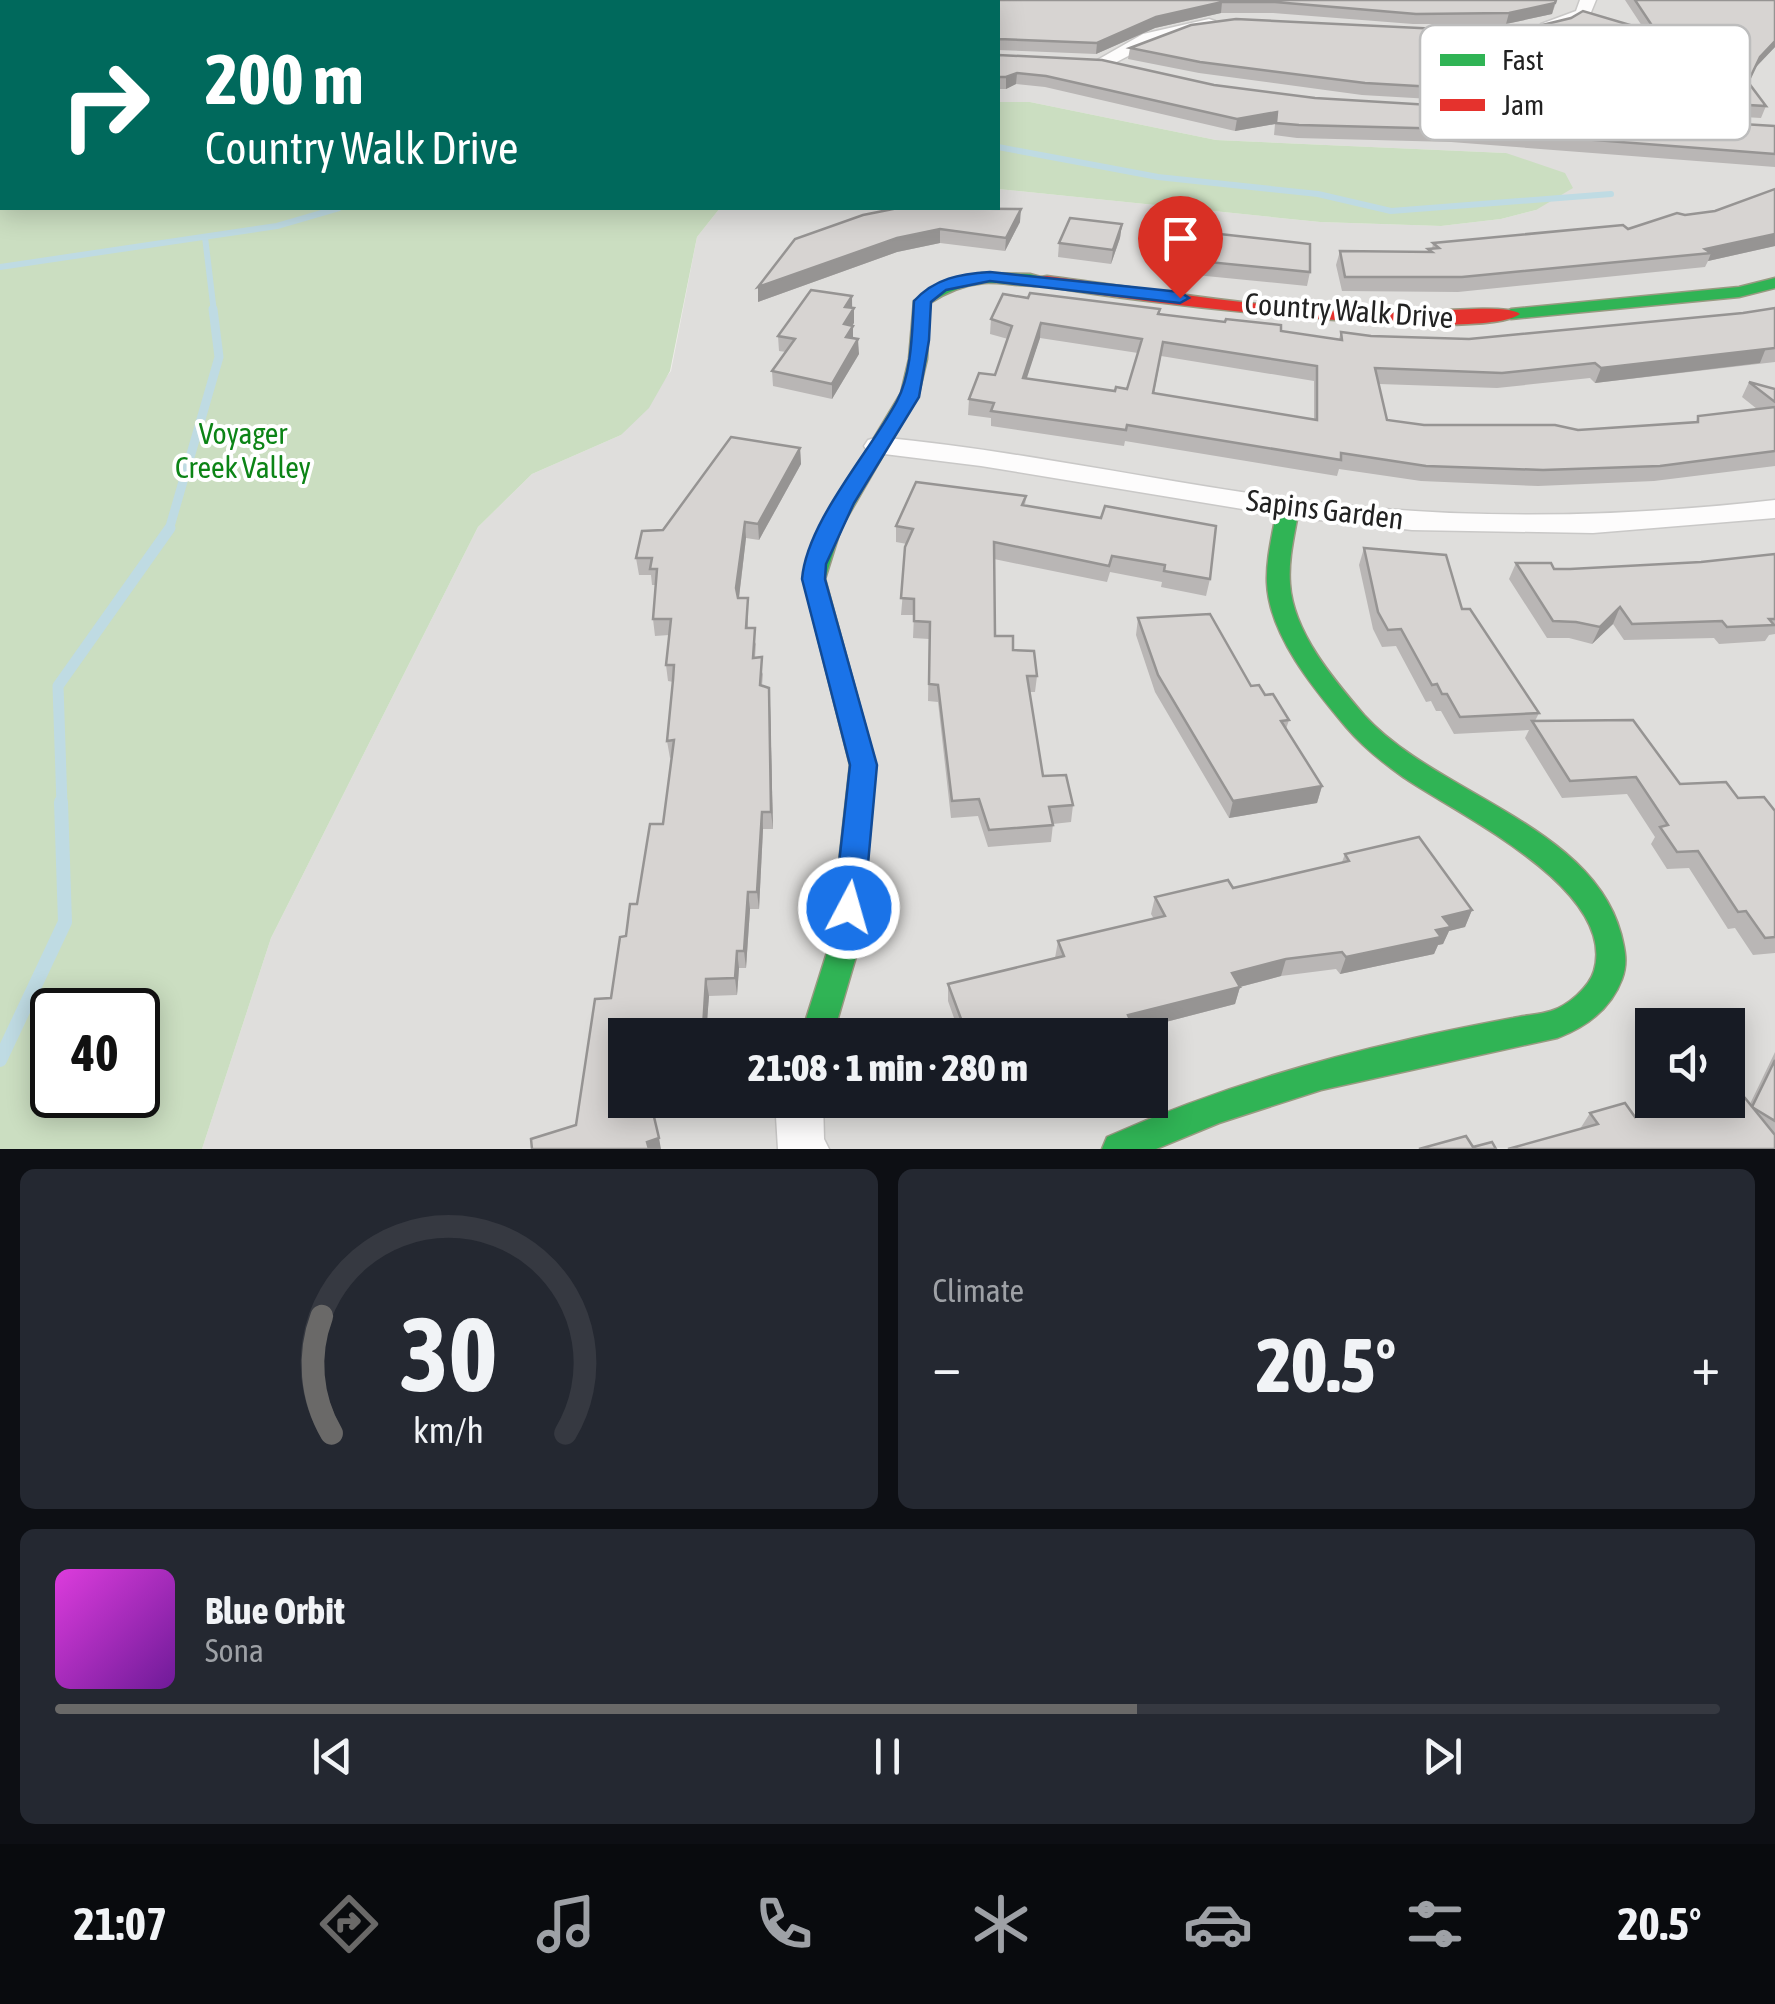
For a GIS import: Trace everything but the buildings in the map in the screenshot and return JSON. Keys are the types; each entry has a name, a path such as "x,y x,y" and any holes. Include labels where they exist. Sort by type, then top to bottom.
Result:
{"street":[{"path":"1553,25 1575,20 1588,8 1588,0"},
{"path":"1102,64 1149,38 1225,21"},
{"path":"1079,61 1124,68"},
{"name":"Country Walk Drive","path":"822,1018 845,943 864,765 814,579 815,564 843,503 909,397 920,340 922,301 940,286 964,278 1009,276 1372,319 1484,318 1739,292 1775,283"},
{"name":"Sapins Garden","path":"878,446 1288,508 1527,527 1693,520 1775,509"},
{"path":"1119,1149 1152,1132 1256,1092 1363,1063 1564,1022 1591,1003 1608,980 1610,938 1592,901 1551,860 1385,752 1364,730 1297,635 1278,596 1288,508"},
{"path":"799,1118 804,1149"}],"shaded area":[{"path":"1000,0 1775,0 1775,1149 202,1149 271,938 478,527 532,474 621,435 671,371 697,237 718,210 1000,210 1000,189 1320,222 1441,226 1501,219 1536,210 1506,153 1216,140 1030,102 1000,102"}],"green space":[{"path":"1000,102 1030,102 1216,140 1506,153 1565,173 1573,188 1536,210 1501,219 1441,226 1320,222 1000,189"},
{"name":"Voyager Creek Valley","path":"0,210 718,210 697,237 670,371 649,408 621,435 532,474 478,527 271,938 202,1149 0,1149"}],"waterway":[{"path":"1000,147 1158,177 1318,194 1391,211 1611,194"},
{"path":"0,267 277,226 332,210"},
{"path":"205,237 214,312"},
{"path":"169,529 219,357 213,309"},
{"path":"62,805 58,686 169,529"},
{"path":"0,1060 65,922 61,802"}],"traffic: fast":[{"path":"822,1018 845,943 863,765 814,579 821,553 843,505 910,393 918,359 922,301 951,285 982,278 1047,281"},
{"path":"1511,314 1739,292 1775,283"},
{"path":"1119,1149 1219,1108 1321,1075 1557,1024 1593,1000 1609,975 1611,953 1602,920 1583,889 1521,837 1387,752 1358,724 1315,667 1292,629 1280,599 1279,560 1288,508"}],"traffic: jam":[{"path":"1047,281 1337,315 1453,318 1511,314"}],"route":[{"path":"849,908 864,765 814,579 815,564 843,503 909,397 920,340 922,301 940,286 964,278 990,276 1180,298"}]}
